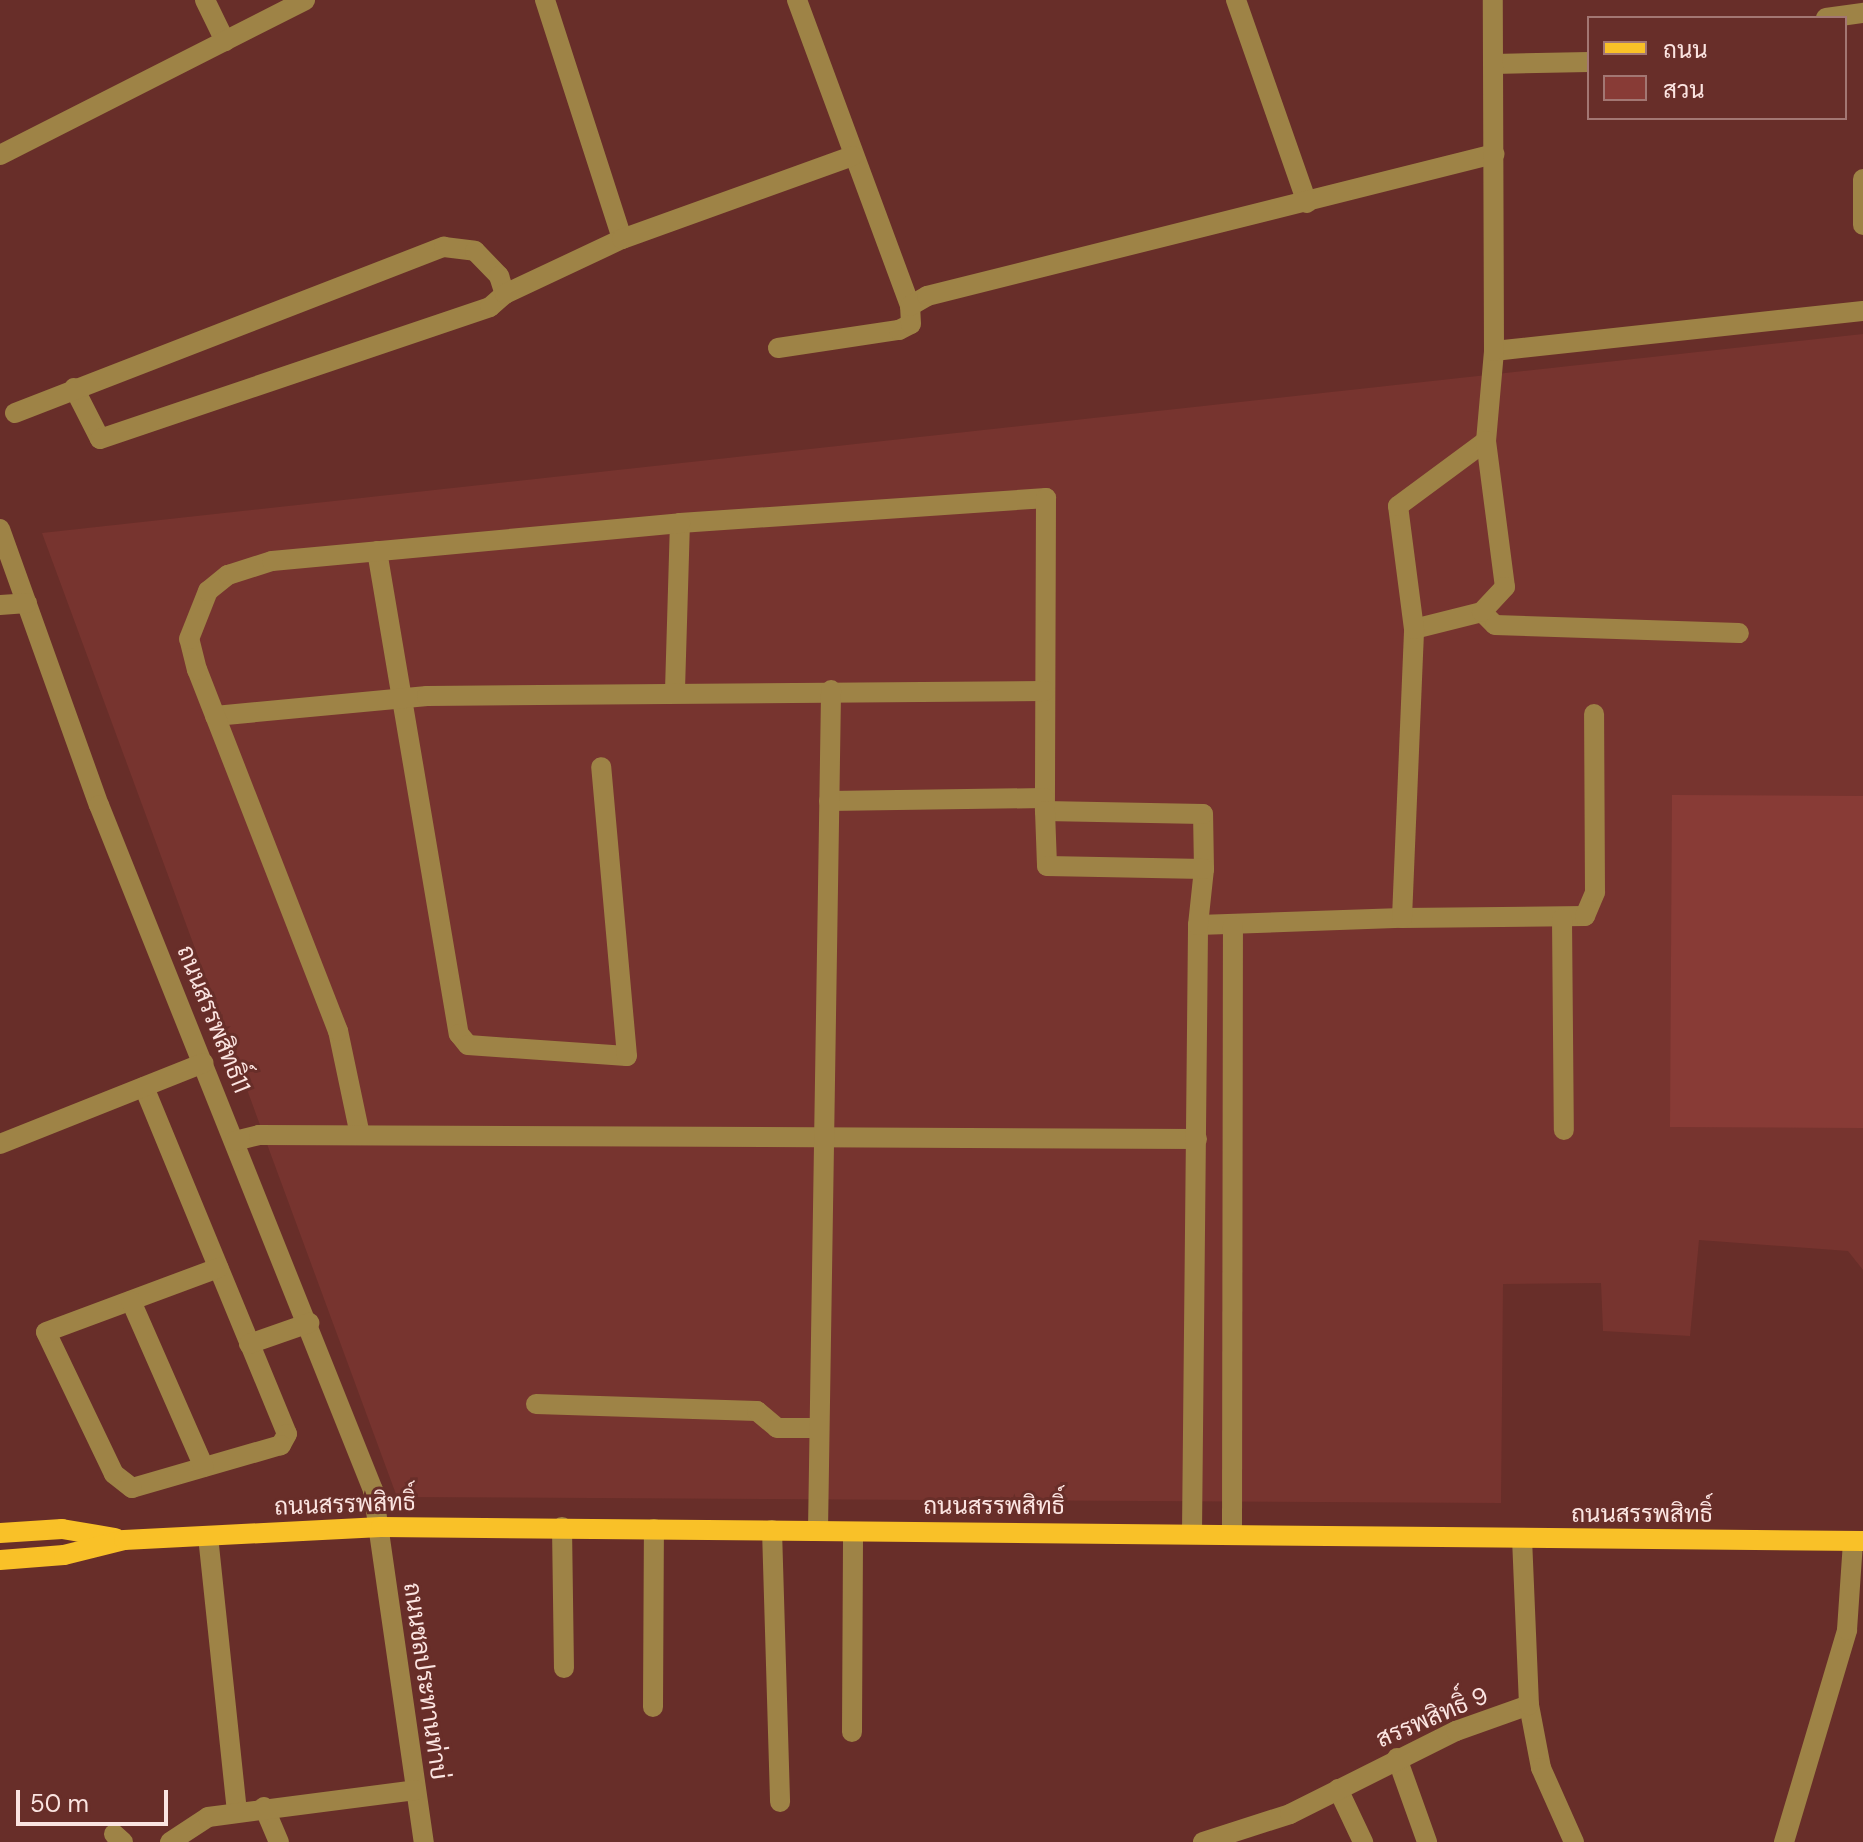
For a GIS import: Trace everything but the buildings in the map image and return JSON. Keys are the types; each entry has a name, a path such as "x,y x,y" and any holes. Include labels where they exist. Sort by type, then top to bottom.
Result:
{"main road":[{"name":"ถนนสรรพสิทธิ์","path":"0,1560 64,1555 124,1540 381,1527 1192,1532 1522,1539 1858,1541"},
{"name":"ถนนสรรพสิทธิ์","path":"0,1533 62,1529 124,1540"}],"street":[{"path":"205,0 225,41"},
{"path":"0,155 305,0"},
{"path":"545,0 622,239"},
{"path":"778,348 899,330 911,324 910,306 852,156 797,0"},
{"path":"1236,0 1307,203"},
{"path":"1414,629 1482,612 1505,587 1486,441 1494,351 1493,0"},
{"path":"1841,16 1863,13"},
{"path":"1494,64 1587,62"},
{"path":"910,306 1494,154"},
{"path":"74,388 93,435 106,438 490,307 505,294 622,239 852,156"},
{"path":"1863,179 1863,225"},
{"path":"15,413 444,247 475,251 499,276 505,294"},
{"path":"1494,351 1863,311"},
{"path":"1402,918 1414,629 1398,506 1486,441"},
{"path":"360,1135 338,1031 215,716 189,639 208,591 228,575 272,561 680,523 1046,498 1047,866 1204,869"},
{"path":"675,690 680,523"},
{"name":"ถนนสรรพสิทธิ์11","path":"0,529 204,1063 309,1323 381,1527"},
{"path":"377,551 407,698 459,1034 468,1045 627,1056 601,767"},
{"path":"0,605 27,603"},
{"path":"1482,612 1495,625 1739,633"},
{"path":"215,716 407,698 675,690 1045,691"},
{"path":"818,1531 831,690"},
{"path":"1198,925 1402,918 1562,919 1585,916 1595,892 1594,714"},
{"path":"829,801 1045,804 1203,814 1204,869 1198,925 1192,1532"},
{"path":"1562,919 1564,1130"},
{"path":"1232,1533 1233,926"},
{"path":"0,1144 204,1063"},
{"path":"144,1087 218,1268 249,1344 286,1440 132,1488 121,1483 46,1332 218,1268"},
{"path":"235,1141 360,1135 1197,1139"},
{"path":"131,1301 204,1467"},
{"path":"249,1344 309,1323"},
{"path":"536,1404 757,1411 777,1428 818,1428"},
{"name":"ถนนชลประทานท่าบ่","path":"381,1527 424,1842"},
{"path":"562,1527 564,1668"},
{"path":"653,1707 654,1529"},
{"path":"772,1530 780,1802"},
{"path":"852,1732 853,1532"},
{"path":"208,1536 229,1686 237,1812"},
{"path":"1522,1539 1529,1705 1541,1768 1574,1842"},
{"path":"1784,1842 1847,1630 1858,1541"},
{"name":"สรรพสิทธิ์ 9","path":"1215,1841 1338,1789 1397,1758 1529,1705"},
{"path":"1397,1758 1427,1842"},
{"path":"1338,1789 1363,1842"},
{"path":"170,1842 208,1817 264,1807 415,1790"},
{"path":"264,1807 279,1842"}],"shaded area":[{"path":"1863,334 1863,1270 1848,1251 1699,1240 1690,1336 1603,1331 1601,1283 1503,1284 1501,1503 397,1497 42,533"}],"green space":[{"path":"1672,795 1863,796 1863,1128 1670,1127"}]}
